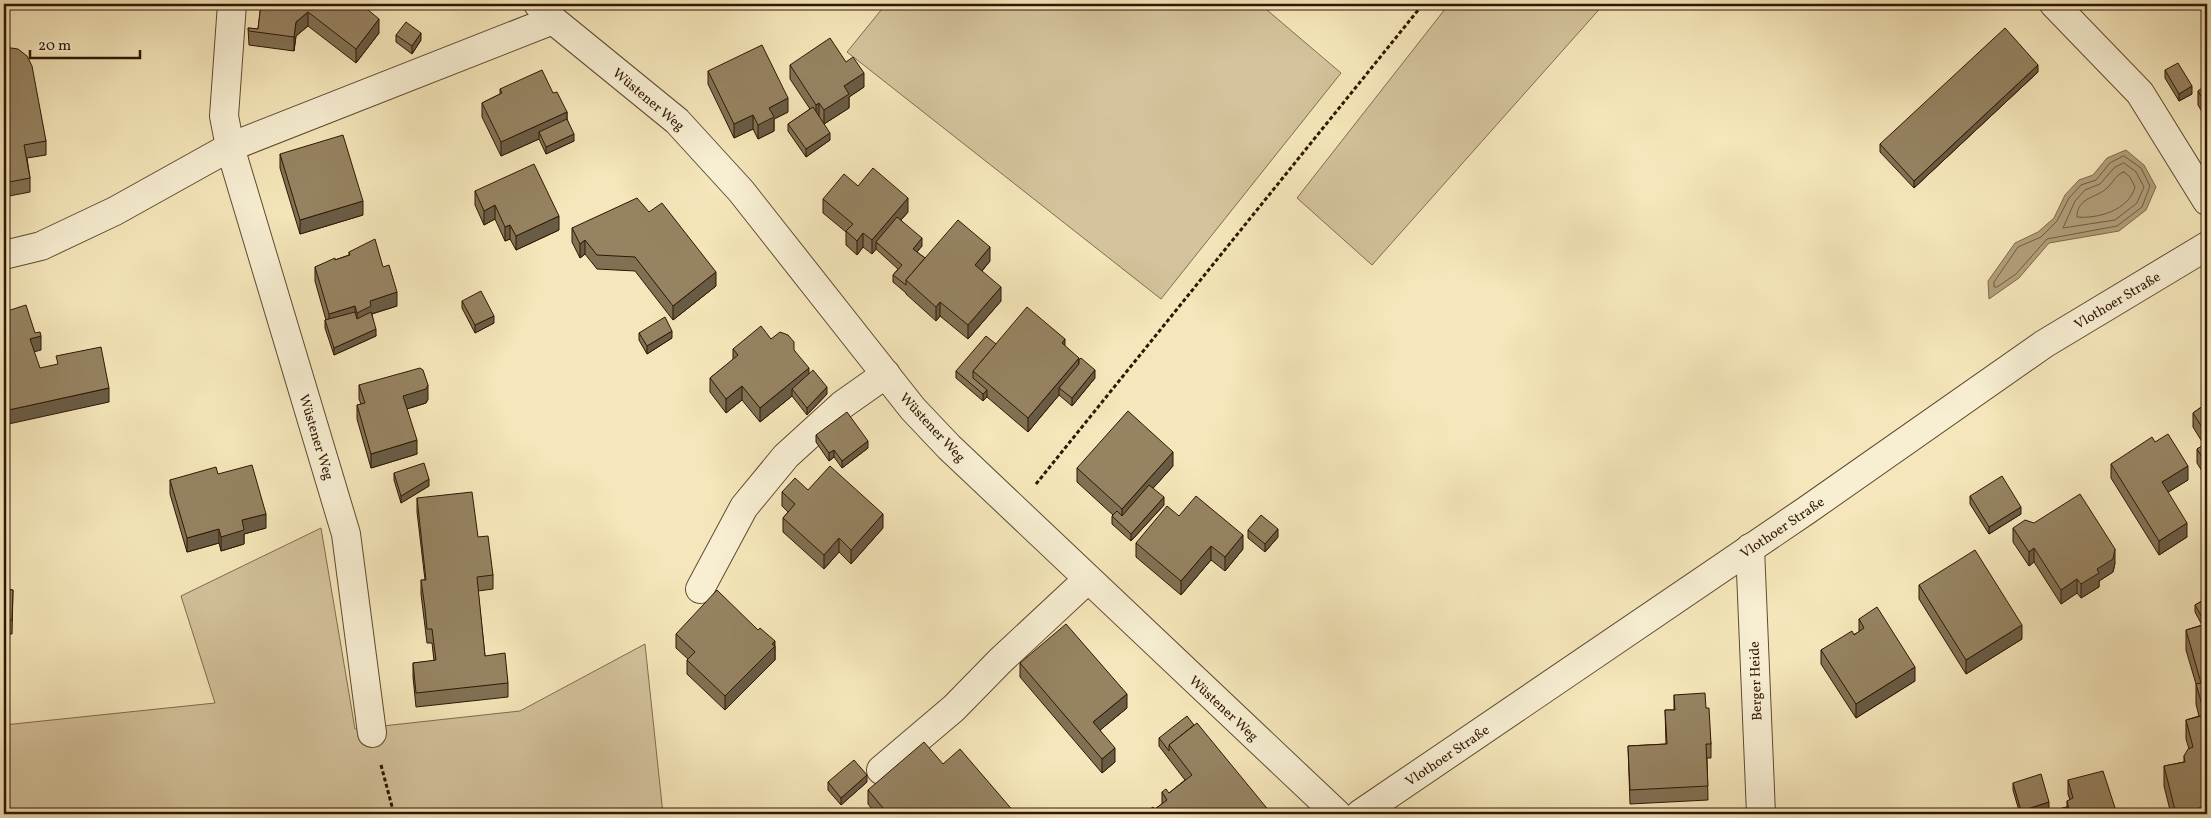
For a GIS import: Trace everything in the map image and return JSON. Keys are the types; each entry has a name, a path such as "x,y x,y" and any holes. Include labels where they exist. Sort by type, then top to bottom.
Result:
{"street":[{"name":"Wüstener Weg","path":"232,4 224,116 230,147 346,534 372,733"},
{"path":"2054,4 2140,93 2207,201"},
{"name":"Wüstener Weg","path":"4,255 49,242 115,211 230,147 546,12 677,120 741,191 913,409 949,447 1336,814"},
{"name":"Vlothoer Straße","path":"1360,814 1807,510 2044,344 2207,246"},
{"path":"700,589 744,507 786,456 842,406 886,374"},
{"name":"Berger Heide","path":"1750,548 1761,814"},
{"path":"881,770 954,708 1000,661 1088,579"}],"path":[{"path":"1015,509 1423,4"},
{"path":"372,733 394,814"}],"shaded area":[{"path":"886,4 1260,4 1341,73 1161,299 847,52"},
{"path":"1449,4 1604,4 1372,265 1297,198"},
{"path":"321,528 355,729 520,711 645,644 663,814 4,814 4,725 215,703 181,596"}],"water":[{"path":"2126,150 2144,165 2156,187 2146,210 2119,231 2049,243 2019,278 1989,299 1988,281 2015,243 2038,232 2054,218 2065,195 2079,180 2093,175 2107,158"}],"building":[{"path":"261,4 361,4 379,19 356,49 308,12 296,22 294,37 249,31 248,28 258,29"},
{"path":"406,22 421,33 412,46 396,35"},
{"path":"2005,28 2038,65 1914,181 1880,144"},
{"path":"830,38 846,62 853,57 864,73 844,86 849,94 824,110 819,103 816,105 790,65"},
{"path":"762,45 788,98 769,108 774,117 758,125 753,115 734,124 708,71"},
{"path":"4,47 18,49 27,56 32,66 46,141 24,145 30,178 4,183"},
{"path":"2178,63 2192,86 2179,94 2165,70"},
{"path":"542,70 553,93 557,92 567,112 501,142 482,103 502,93 500,89"},
{"path":"2207,85 2207,106 2198,91"},
{"path":"813,107 830,133 806,149 788,124"},
{"path":"567,119 574,134 546,147 539,132"},
{"path":"343,135 363,201 300,220 280,154"},
{"path":"534,164 559,216 516,236 510,225 505,227 495,205 484,211 475,191"},
{"path":"873,168 908,198 872,240 863,233 857,241 846,231 853,224 823,199 844,174 858,186"},
{"path":"637,198 649,212 662,203 716,272 673,306 635,257 597,255 585,240 580,244 572,228"},
{"path":"897,217 922,238 913,249 925,258 906,280 906,285 893,275 902,265 876,242"},
{"path":"958,220 990,247 975,265 1001,287 968,325 940,302 936,307 906,280"},
{"path":"375,239 383,267 389,265 397,292 370,301 371,306 357,313 355,306 329,314 315,267 335,258 335,260 350,255 349,252"},
{"path":"481,291 494,316 475,325 462,301"},
{"path":"26,305 35,333 40,332 41,336 30,339 40,368 58,364 56,356 101,347 109,388 4,411 4,312"},
{"path":"1027,307 1065,339 1062,343 1079,358 1028,418 973,371"},
{"path":"355,312 357,319 371,312 376,329 334,348 325,320"},
{"path":"665,317 672,331 647,346 639,333"},
{"path":"761,326 771,339 780,332 788,335 794,342 794,350 809,368 760,408 742,386 726,399 710,378 738,355 733,349"},
{"path":"986,336 996,344 973,371 973,378 987,390 983,394 956,371"},
{"path":"1081,358 1095,370 1072,398 1059,388 1079,364"},
{"path":"420,368 423,370 428,385 426,389 403,396 417,440 371,454 357,405 365,403 359,385"},
{"path":"813,370 827,387 807,408 792,389"},
{"path":"2207,403 2207,435 2193,413"},
{"path":"1128,411 1173,452 1122,509 1077,468"},
{"path":"847,412 868,441 842,461 834,450 829,453 816,435"},
{"path":"2168,434 2188,466 2162,482 2187,523 2159,541 2111,464 2152,437 2155,442"},
{"path":"2207,443 2207,465 2197,449"},
{"path":"424,463 429,479 401,496 394,473"},
{"path":"252,465 266,514 242,520 244,530 221,537 219,529 187,538 170,480 216,467 218,474"},
{"path":"830,466 883,514 851,550 839,538 824,555 783,518 795,504 782,492 795,478 808,490"},
{"path":"2002,476 2021,507 1989,527 1970,496"},
{"path":"1149,485 1164,497 1131,534 1112,516 1117,511 1122,516"},
{"path":"472,492 478,537 488,536 493,575 477,577 485,656 505,653 508,683 416,693 413,663 436,660 432,629 427,629 421,580 426,580 417,498"},
{"path":"2080,494 2115,549 2113,559 2097,569 2099,573 2081,584 2077,579 2061,590 2034,548 2029,552 2013,528 2025,520 2034,523"},
{"path":"1196,496 1243,535 1225,557 1211,546 1181,581 1136,543 1167,506 1179,516"},
{"path":"1261,515 1278,529 1265,544 1248,530"},
{"path":"1975,550 2022,625 1966,660 1919,585"},
{"path":"4,589 13,590 12,620 4,620"},
{"path":"717,590 758,630 760,628 775,641 772,644 775,646 725,696 687,660 695,652 676,634"},
{"path":"2207,598 2207,624 2206,624 2195,605"},
{"path":"1877,607 1915,667 1856,704 1821,650 1852,631 1854,635 1864,628 1859,619"},
{"path":"1066,624 1127,694 1093,722 1115,748 1102,759 1020,663"},
{"path":"2207,624 2207,806 2176,814 2164,766 2185,762 2184,756 2188,749 2193,747 2186,720 2205,715 2196,684 2201,683 2186,630"},
{"path":"1705,693 1706,708 1709,708 1711,744 1706,744 1708,786 1630,790 1628,746 1667,744 1665,710 1675,710 1674,695"},
{"path":"1187,716 1194,725 1169,745 1169,751 1159,738"},
{"path":"1197,723 1270,812 1268,814 1143,814 1153,807 1155,809 1167,800 1162,792 1166,789 1169,793 1192,775 1169,745"},
{"path":"924,742 943,764 960,749 1015,813 888,814 868,790"},
{"path":"854,760 867,775 841,798 828,782"},
{"path":"2103,771 2117,814 2070,814 2067,801 2073,798 2068,780"},
{"path":"2041,774 2049,802 2021,811 2013,783"},
{"path":"2067,807 2069,814 2052,814 2051,811"}]}
